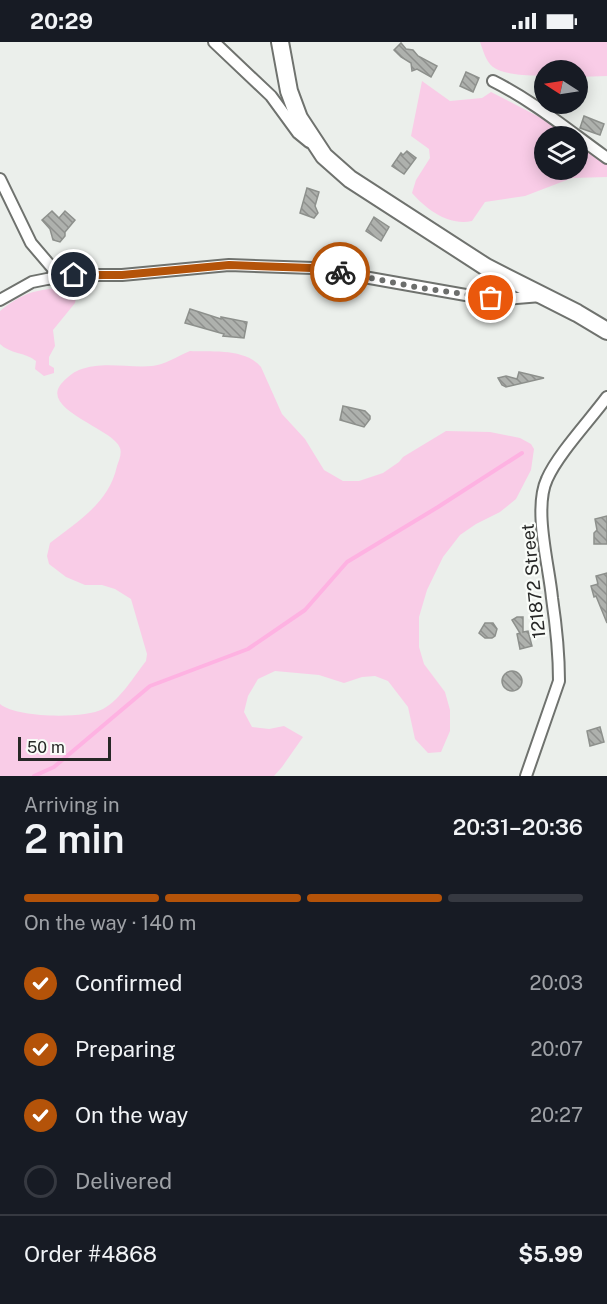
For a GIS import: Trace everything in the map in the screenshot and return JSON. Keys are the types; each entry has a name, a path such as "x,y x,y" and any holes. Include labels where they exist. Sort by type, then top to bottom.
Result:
{"street":[{"path":"214,42 271,96 298,133 350,179 452,247 578,313 607,331"},
{"path":"280,42 290,91 299,118 324,156"},
{"path":"493,81 535,105 607,158"},
{"path":"0,179 31,243 60,277"},
{"path":"0,300 32,282 60,277 159,272 229,265 289,267 356,274 477,297 505,299 542,296"},
{"name":"121872 Street","path":"526,776 558,681 559,666 542,516 543,488 559,461 607,397"}],"shaded area":[{"path":"480,42 607,42 607,76 588,77 588,60 534,60 534,75 504,72 493,67 485,56"},
{"path":"422,81 450,101 482,98 491,92 554,126 534,126 534,180 567,180 525,196 485,202 472,221 447,219 432,211 412,193 416,180 430,158 429,149 411,136"},
{"path":"588,151 607,165 607,177 588,178"},
{"path":"78,287 75,303 53,330 55,346 49,357 49,365 54,368 54,373 44,376 35,369 36,361 8,350 0,344 0,311 10,303 37,291"},
{"path":"190,351 228,352 254,361 261,367 282,414 305,439 324,470 343,481 359,481 383,473 403,457 446,431 490,432 520,438 531,444 534,449 531,470 516,499 500,512 460,535 443,557 427,590 419,617 419,647 424,664 445,692 450,710 450,731 441,752 428,753 415,739 408,707 388,681 375,676 362,677 344,683 319,675 275,671 258,679 248,696 244,712 252,727 269,729 284,726 303,737 274,776 0,776 0,704 9,709 35,714 67,716 94,712 110,705 146,661 147,654 131,599 115,589 102,585 85,585 66,577 49,564 47,556 50,543 100,501 113,479 121,452 115,441 80,419 61,402 57,393 61,384 74,373 88,367 157,365"}],"building":[{"path":"401,43 406,49 413,50 418,56 437,66 431,77 417,69 412,71 411,63 394,50"},
{"path":"466,72 479,78 473,92 460,86"},
{"path":"584,116 604,124 600,135 588,131 588,126 581,126"},
{"path":"407,151 416,158 404,174 392,166 401,153 403,155"},
{"path":"307,188 319,192 315,206 318,213 314,218 300,213"},
{"path":"52,211 59,218 65,211 75,220 60,242 53,240 50,229 42,220"},
{"path":"374,217 389,227 381,241 366,231"},
{"path":"190,309 221,319 221,317 247,322 244,338 223,336 224,334 185,323"},
{"path":"519,372 544,378 506,387 498,378 506,376 517,379"},
{"path":"343,406 365,411 370,419 364,427 340,420"},
{"path":"607,516 607,544 594,544 594,533 597,530 595,519"},
{"path":"607,573 607,623 591,586 598,584 596,576"},
{"path":"523,617 523,632 528,631 532,646 520,649 517,634 520,633 512,620"},
{"path":"485,623 493,623 497,629 492,638 485,638 479,633"},
{"path":"512,671 519,674 522,681 519,688 512,691 505,688 502,681 505,674"},
{"path":"600,727 604,742 590,746 587,731"}],"waterway":[{"path":"34,776 54,767 150,686 248,649 305,610 347,562 522,453"}],"way so far":[{"path":"340,272 421,288 491,298"}],"route":[{"path":"74,275 122,275 229,265 312,268 340,272"}]}
